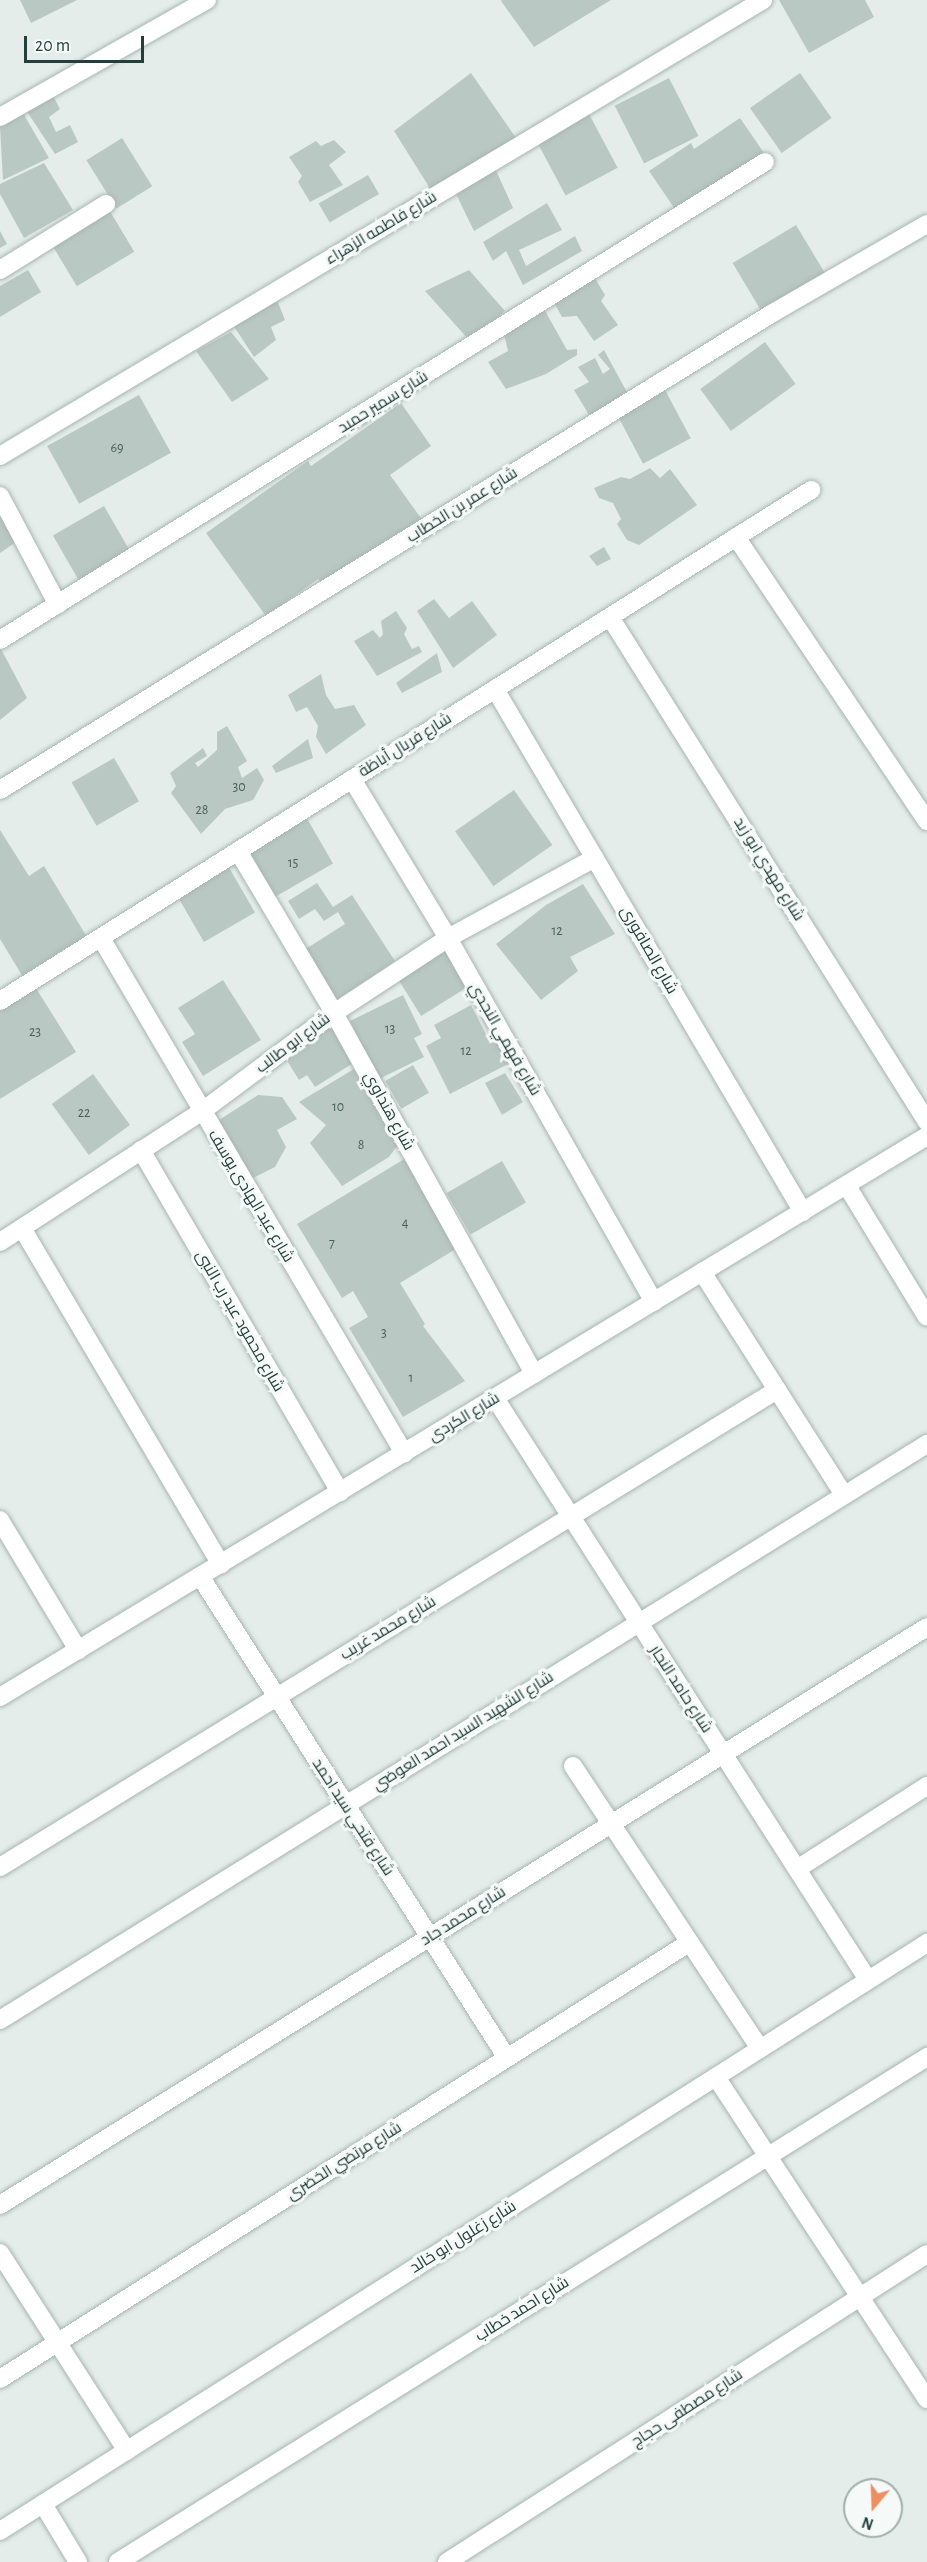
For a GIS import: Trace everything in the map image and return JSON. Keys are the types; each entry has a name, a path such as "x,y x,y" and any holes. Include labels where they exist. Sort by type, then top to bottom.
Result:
{"street":[{"path":"0,117 207,0"},
{"name":"شارع فاطمه الزهراء","path":"0,456 763,0"},
{"name":"شارع سمير حميد","path":"0,640 765,162"},
{"path":"0,270 106,204"},
{"name":"شارع عمر بن الخطاب","path":"0,790 771,314 927,224"},
{"name":"شارع فريال أباظة","path":"0,1002 811,490"},
{"path":"0,496 58,605"},
{"path":"736,537 927,821"},
{"name":"شارع مهدي ابو زيد","path":"610,617 927,1122"},
{"name":"شارع الصافورى","path":"495,688 803,1212"},
{"name":"شارع فهمي النجدي","path":"352,779 448,938 654,1302"},
{"name":"شارع هنداوي","path":"238,851 334,1013 534,1374"},
{"name":"شارع ابو طالب","path":"0,1242 201,1112 334,1013 448,938 594,858"},
{"name":"شارع عبد الهادى يوسف","path":"101,938 201,1112 404,1453"},
{"name":"شارع الكردى","path":"0,1697 927,1136"},
{"name":"شارع محمود عبد رب النبى","path":"141,1150 340,1492"},
{"path":"847,1186 927,1317"},
{"path":"22,1228 221,1564"},
{"path":"702,1272 844,1495"},
{"name":"شارع محمد غريب","path":"0,1867 777,1390"},
{"name":"شارع حامد النجار","path":"495,1398 868,1980"},
{"name":"شارع الشهيد السيد احمد العوضي","path":"0,2020 927,1444"},
{"path":"0,1520 78,1650"},
{"name":"شارع فتحي سيد احمد","path":"200,1576 507,2058"},
{"name":"شارع محمد جاد","path":"0,2205 927,1627"},
{"path":"573,1767 687,1944 760,2049"},
{"path":"797,1869 927,1786"},
{"name":"شارع زغلول ابو خالد","path":"0,2531 927,1943"},
{"name":"شارع مرتضي الخضرى","path":"0,2379 687,1944"},
{"name":"شارع احمد خطاب","path":"118,2562 927,2057"},
{"path":"716,2077 860,2297 920,2371 927,2399"},
{"path":"0,2253 127,2451"},
{"name":"شارع مصطفى حجاج","path":"447,2562 927,2254"},
{"path":"43,2504 78,2562"}],"building":[{"path":"20,0 77,0 31,23"},
{"path":"502,0 611,0 534,47 501,1"},
{"path":"779,0 865,0 874,17 809,53"},
{"path":"471,73 516,138 431,190 394,131"},
{"path":"800,73 832,118 782,153 750,108"},
{"path":"669,78 699,136 644,164 615,106"},
{"path":"51,92 60,109 49,117 56,132 70,125 78,142 55,154 24,107"},
{"path":"23,113 49,158 3,180 0,127"},
{"path":"589,114 618,168 566,196 537,142"},
{"path":"740,118 766,156 679,215 649,171 691,143 694,149"},
{"path":"122,138 152,186 117,209 86,160"},
{"path":"334,140 346,152 329,165 343,185 310,202 298,182 302,176 289,157 316,141 321,146"},
{"path":"44,163 73,210 24,238 0,194 0,184"},
{"path":"494,166 513,208 474,231 456,194"},
{"path":"368,175 379,194 330,223 319,204"},
{"path":"547,203 562,230 519,250 526,266 575,236 582,251 523,285 506,251 493,261 483,242"},
{"path":"108,208 134,252 77,286 51,243"},
{"path":"796,225 827,277 764,315 733,263"},
{"path":"0,231 7,244 0,248"},
{"path":"28,270 41,292 0,317 0,286"},
{"path":"469,270 505,311 470,341 425,291"},
{"path":"593,275 605,295 601,301 618,325 594,341 577,316 562,317 553,301"},
{"path":"275,295 285,320 271,327 276,340 254,357 233,325"},
{"path":"544,309 567,350 577,349 577,355 546,374 506,389 488,362 508,351 503,330"},
{"path":"231,332 269,379 232,402 196,351"},
{"path":"765,342 796,384 731,431 700,389"},
{"path":"604,350 628,394 589,415 574,390 589,382 578,367 595,358 603,374 610,369 598,355"},
{"path":"664,388 691,438 643,464 616,413"},
{"path":"139,395 171,453 79,504 47,446"},
{"path":"401,403 431,446 390,475 423,521 324,587 318,579 266,616 206,533 308,461 311,466"},
{"path":"650,468 660,478 670,469 697,505 639,545 627,540 617,524 621,519 613,503 599,498 594,488 621,477 630,479"},
{"path":"104,506 131,553 80,582 53,536"},
{"path":"0,512 16,542 0,553"},
{"path":"604,547 611,559 597,566 589,556"},
{"path":"434,599 449,618 472,601 497,635 453,668 417,611"},
{"path":"396,611 407,628 404,634 412,649 419,646 422,652 377,676 354,641 373,630 380,638 383,634 381,621"},
{"path":"0,647 27,698 0,720"},
{"path":"437,653 442,672 402,693 396,683"},
{"path":"321,674 326,695 335,709 354,705 366,725 326,754 316,737 318,726 307,707 296,712 288,695"},
{"path":"227,726 247,761 238,767 242,778 257,768 264,780 253,800 225,809 201,834 171,793 176,786 170,773 203,748 207,756 195,763 198,767 217,750 217,732"},
{"path":"308,739 313,758 276,773 272,766"},
{"path":"114,758 139,801 97,826 72,782"},
{"path":"514,790 552,845 493,886 455,831"},
{"path":"305,815 333,863 270,900 242,851"},
{"path":"0,830 29,876 44,866 87,937 23,977 0,939"},
{"path":"227,864 255,912 204,942 176,894"},
{"path":"317,883 333,907 352,895 395,961 333,1002 301,952 345,924 338,912 324,921 315,909 299,919 288,901"},
{"path":"583,884 615,934 570,957 578,971 541,1000 496,944 546,905"},
{"path":"447,948 470,985 421,1016 398,979"},
{"path":"223,980 261,1040 203,1076 182,1042 195,1034 178,1008"},
{"path":"34,985 76,1052 0,1099 0,1006"},
{"path":"403,995 422,1034 414,1038 424,1057 379,1079 350,1021"},
{"path":"471,1005 488,1038 493,1036 508,1064 450,1094 426,1046 441,1038 434,1025"},
{"path":"331,1024 355,1062 315,1087 307,1075 299,1080 283,1054"},
{"path":"413,1065 429,1093 401,1109 385,1081"},
{"path":"354,1069 397,1146 389,1157 342,1186 310,1143 326,1125 299,1102"},
{"path":"505,1073 523,1102 502,1115 485,1083"},
{"path":"93,1074 130,1125 89,1155 52,1104"},
{"path":"258,1095 282,1097 297,1119 277,1130 286,1147 275,1167 249,1180 219,1120"},
{"path":"406,1158 459,1247 400,1283 425,1324 423,1326 465,1381 403,1417 349,1328 368,1317 353,1291 342,1298 297,1224"},
{"path":"502,1161 526,1203 471,1235 447,1193"}]}
